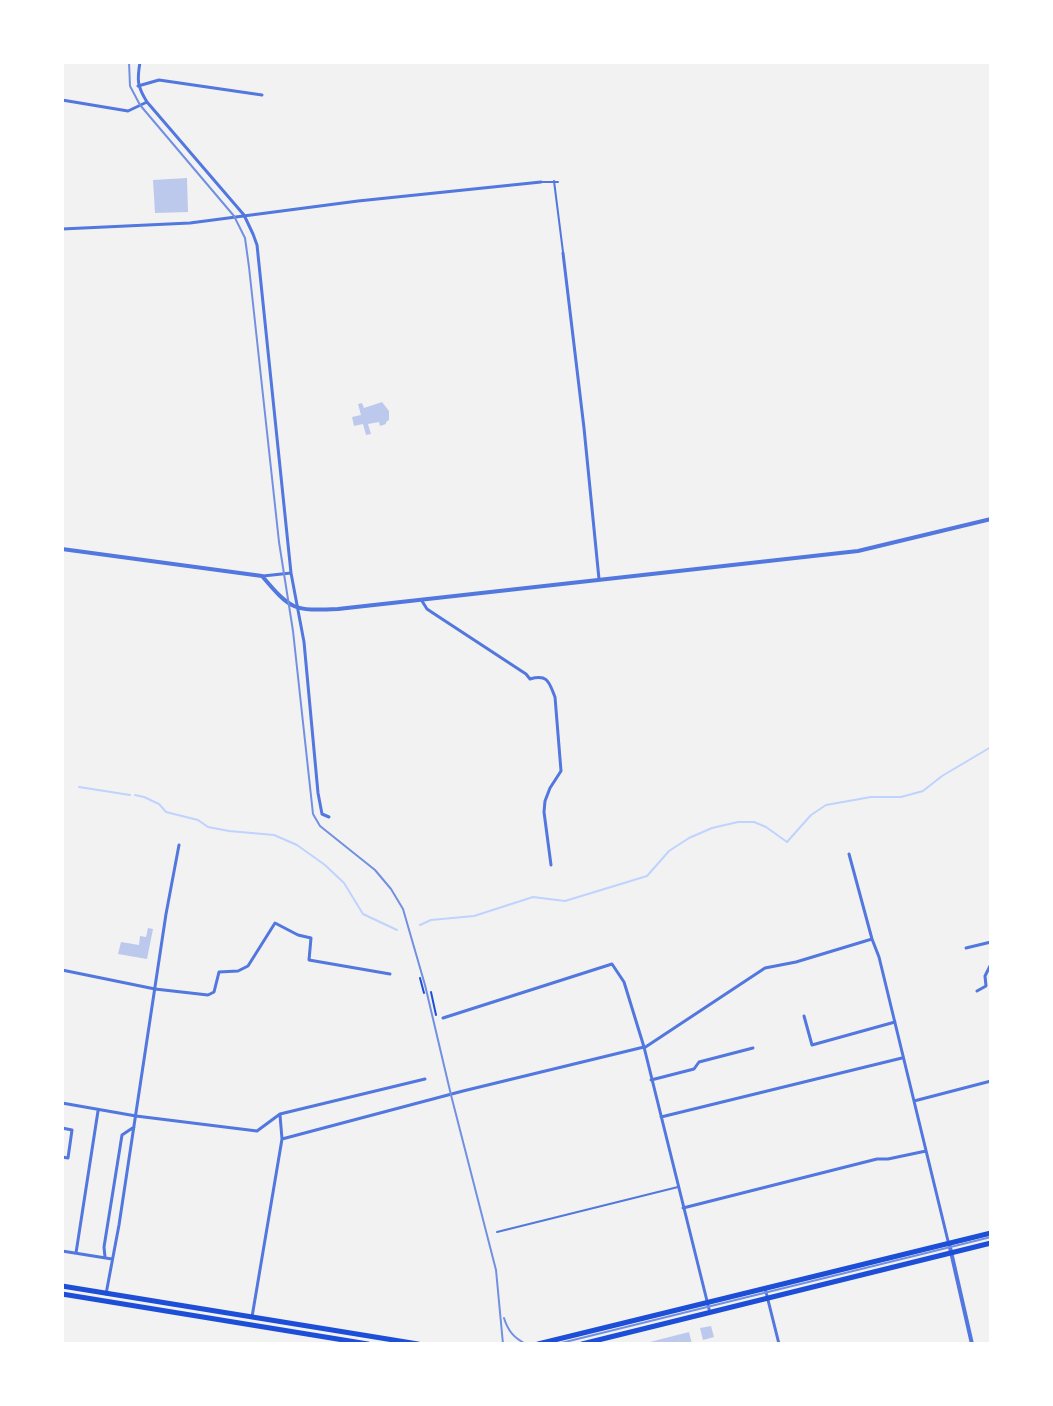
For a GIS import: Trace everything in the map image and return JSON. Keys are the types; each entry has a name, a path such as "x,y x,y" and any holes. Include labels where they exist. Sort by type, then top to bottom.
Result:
{"main road":[{"path":"538,1344 991,1233"},
{"path":"582,1344 991,1243"},
{"path":"62,1286 418,1344"},
{"path":"62,1294 368,1344"}],"street":[{"path":"140,62 138,86 147,102 244,215 257,245 291,573 304,642 318,793 322,814 329,817"},
{"path":"138,86 159,80 262,95"},
{"path":"62,100 128,111 147,102"},
{"path":"62,229 190,223 388,197 541,182"},
{"path":"563,253 599,579"},
{"path":"262,576 285,601 298,608 338,609 858,551 991,519"},
{"path":"62,549 262,576 291,573"},
{"path":"271,587 272,575"},
{"path":"422,601 427,609 530,679 540,676 551,688 555,697 561,771 545,801 551,865"},
{"path":"106,1294 179,845"},
{"path":"849,854 879,957 972,1344"},
{"path":"62,970 155,989 208,995 214,992 219,972 238,971 248,966 275,923 311,938 309,960 390,974"},
{"path":"282,1139 644,1047 765,968 872,939"},
{"path":"966,948 991,942"},
{"path":"443,1018 612,964 624,982 644,1047 710,1313"},
{"path":"977,991 986,986 985,976 991,964"},
{"path":"804,1016 812,1045 895,1022"},
{"path":"651,1080 694,1069 699,1062 753,1048"},
{"path":"661,1117 903,1058"},
{"path":"62,1103 257,1131 280,1114 425,1079"},
{"path":"914,1101 991,1081"},
{"path":"76,1253 98,1109"},
{"path":"252,1317 282,1139 280,1114"},
{"path":"105,1257 122,1135 134,1127"},
{"path":"62,1128 72,1130 68,1158 62,1157"},
{"path":"683,1208 877,1159 926,1151"},
{"path":"74,1215 82,1216"},
{"path":"62,1251 112,1259"},
{"path":"765,1288 779,1344"}],"lane":[{"path":"541,182 556,182 563,253"},
{"path":"497,1232 678,1187"}],"path":[{"path":"420,978 424,993"},
{"path":"431,992 436,1015"}],"building":[{"path":"187,178 188,212 155,213 153,180"},
{"path":"382,402 389,411 386,424 368,424 371,434 366,435 363,424 354,426 352,417 361,415 358,404 362,403 364,408"},
{"path":"148,928 153,929 147,959 118,954 121,942 139,945 140,936 146,937"},
{"path":"711,1326 714,1337 703,1340 700,1328"},
{"path":"689,1332 692,1344 646,1344 646,1343"}],"waterway":[{"path":"420,925 431,920 474,916 533,897 565,901 647,876 669,851 689,838 738,822 754,822 787,842 811,815 826,805 871,797 901,797 923,791 991,747"},
{"path":"79,787 130,795"},
{"path":"135,795 159,804 166,812 198,820 208,827 274,835 297,845 344,883 363,914 397,930"}],"tram line":[{"path":"129,62 130,86 140,105 234,216 245,238 313,814 320,826 375,870 403,909 496,1270 503,1344"},
{"path":"557,1344 991,1237"},
{"path":"504,1318 512,1334 526,1344"}]}
